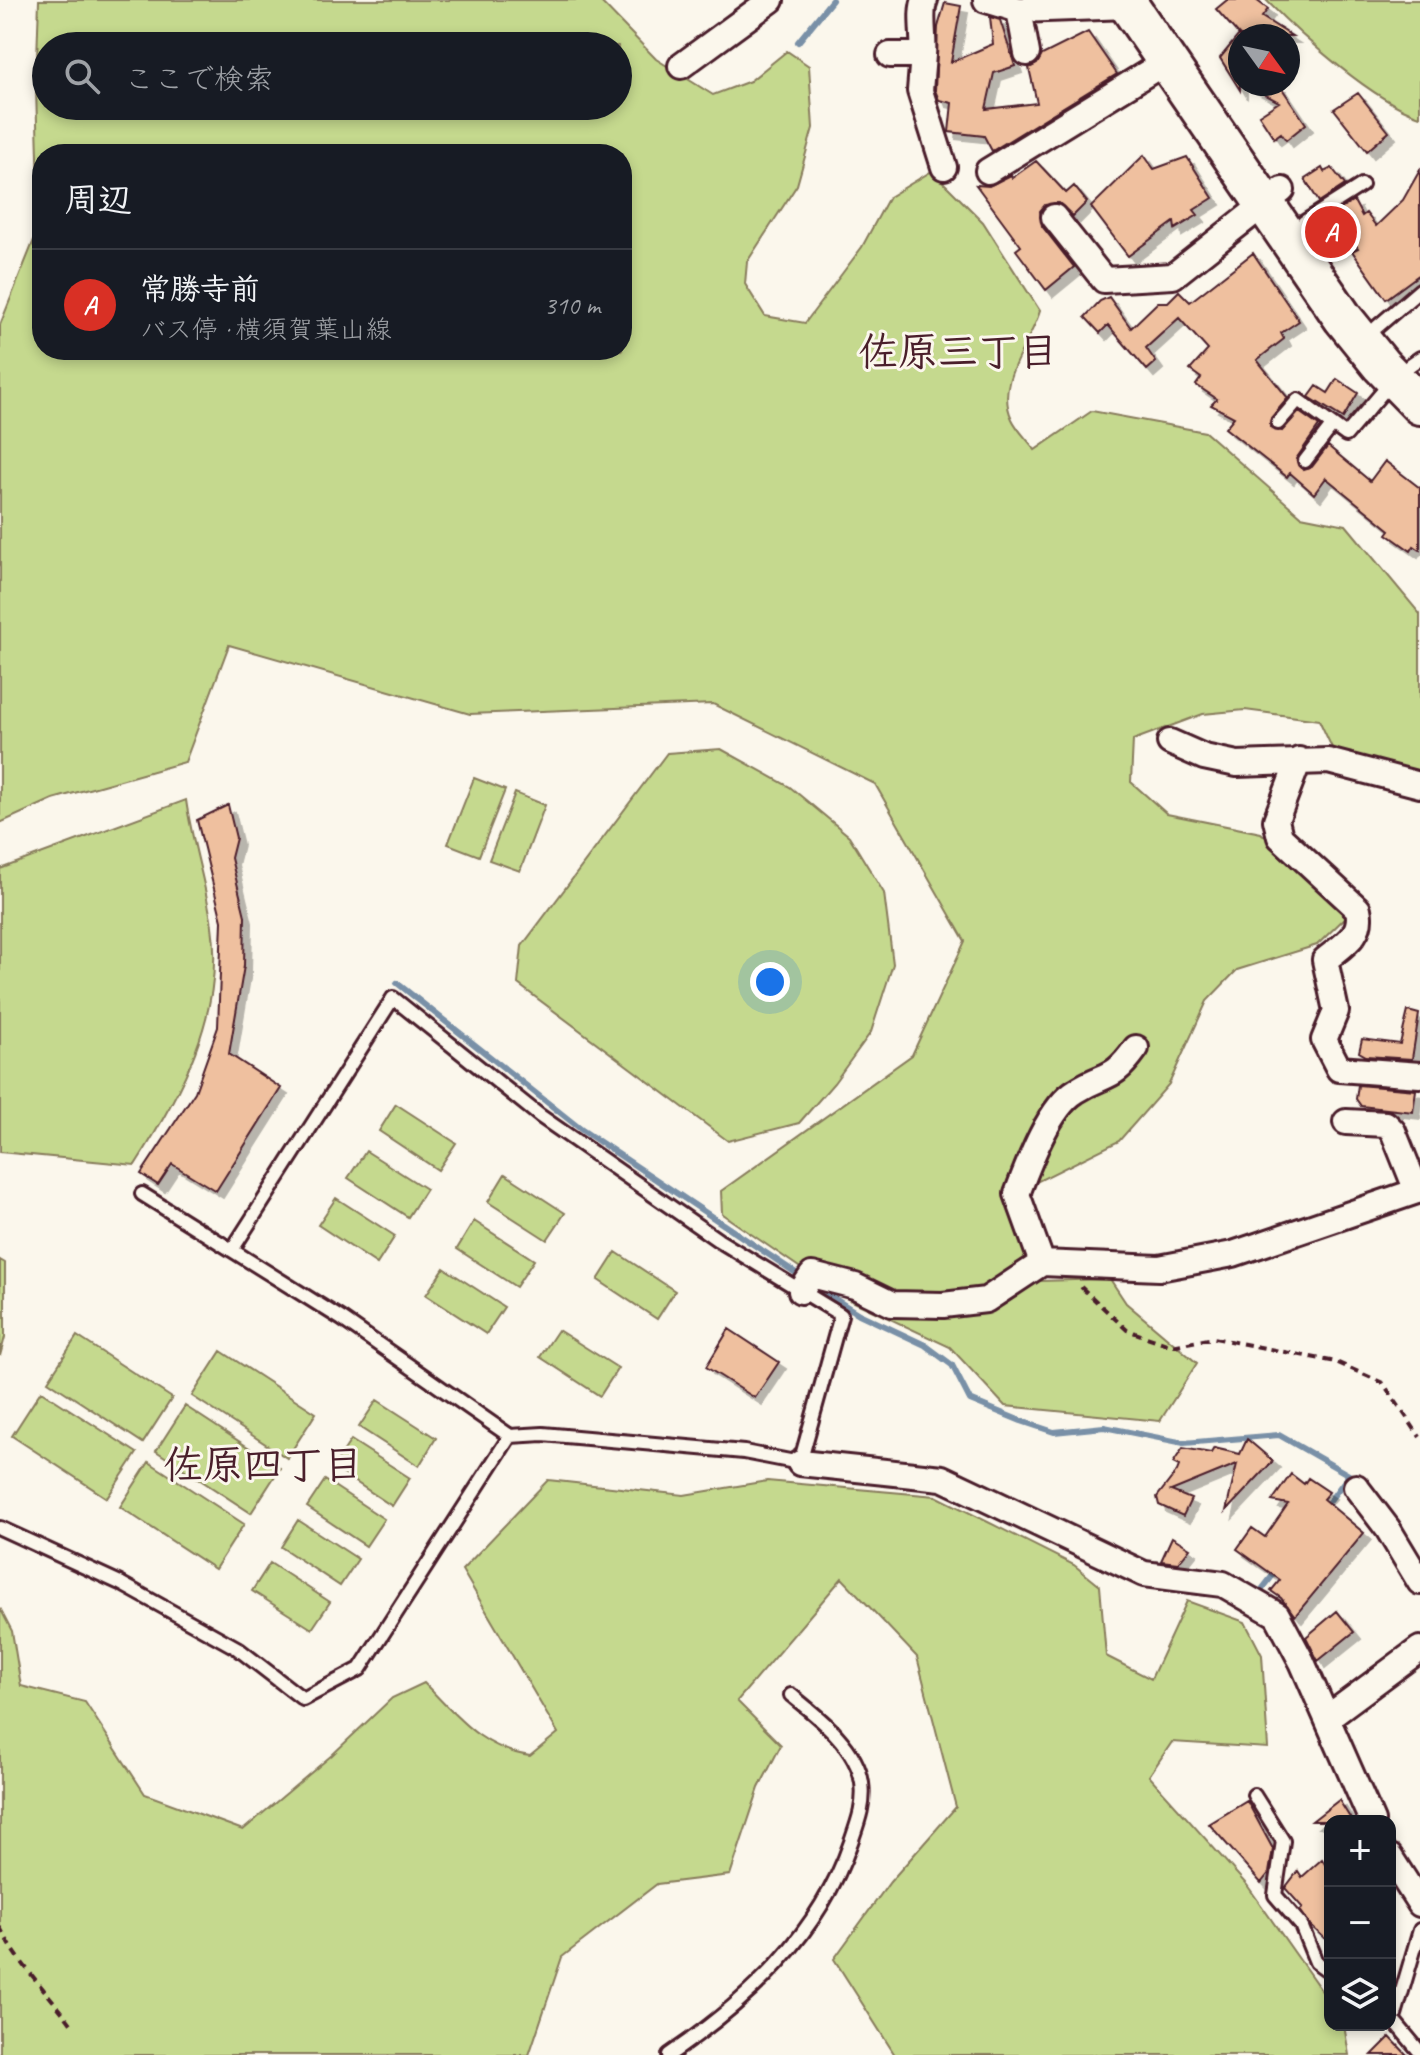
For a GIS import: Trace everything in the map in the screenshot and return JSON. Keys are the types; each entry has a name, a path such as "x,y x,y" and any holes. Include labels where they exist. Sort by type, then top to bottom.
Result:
{"main road":[{"path":"1135,2 1167,61 1273,196 1304,222 1413,376"},
{"path":"1135,2 1273,196 1343,318 1413,376"}],"street":[{"path":"681,66 771,0"},
{"path":"925,0 921,7 925,34 920,91 944,167"},
{"path":"986,0 1019,10 1135,2"},
{"path":"1019,10 1027,53"},
{"path":"890,55 923,55"},
{"path":"988,171 1167,61"},
{"path":"1054,217 1104,280 1173,276 1273,196"},
{"path":"1170,742 1204,757 1237,764 1328,761 1420,785"},
{"path":"1299,760 1276,820 1280,837 1358,909 1361,922 1356,934 1325,960 1336,1011 1324,1040 1339,1069 1420,1075"},
{"path":"1052,1264 1017,1194 1030,1159 1050,1122 1074,1092 1119,1072 1136,1048"},
{"path":"801,1291 812,1275 855,1286 892,1304 986,1300 1052,1264 1159,1268 1233,1254 1418,1191 1393,1131 1386,1124 1346,1122"},
{"path":"800,1463 942,1478 1144,1574 1223,1584 1277,1615 1369,1815"},
{"path":"1356,1487 1388,1529 1420,1582"},
{"path":"1327,1718 1420,1649"},
{"path":"1396,1866 1420,1904"}],"lane":[{"path":"1304,222 1362,185"},
{"path":"1377,327 1420,290"},
{"path":"1278,423 1298,400 1346,435 1413,376"},
{"path":"1305,461 1332,426"},
{"path":"142,1194 342,1319 510,1436 543,1434 715,1449 800,1463 841,1315 718,1240 540,1116 393,998 232,1250"},
{"path":"0,1528 120,1583 237,1648 303,1699 360,1669 510,1436"},
{"path":"669,2055 718,2021 779,1963 818,1914 841,1869 863,1808 862,1780 835,1731 791,1695"},
{"path":"1254,1795 1283,1841 1275,1895 1301,1925 1316,1962 1324,1968"},
{"path":"1396,2005 1420,1930"},
{"path":"1396,2022 1420,2052"}],"path":[{"path":"1052,1264 1127,1330 1172,1346 1214,1338 1336,1362 1383,1383 1420,1437"},
{"path":"0,1927 13,1955 41,1982 72,2025"}],"green space":[{"path":"39,0 599,0 630,32 38,32"},
{"path":"1266,0 1420,0 1420,116 1381,97 1300,33 1300,24 1291,24"},
{"path":"632,34 656,59 713,95 750,81 787,51 809,66 813,128 797,185 747,262 745,284 765,316 805,323 862,247 889,197 932,171 983,222 1040,311 1010,377 1007,391 1012,419 1035,450 1092,411 1205,432 1301,516 1346,525 1420,614 1420,771 1333,750 1319,720 1245,710 1203,714 1133,740 1131,782 1167,814 1261,833 1349,914 1317,945 1237,970 1207,1001 1169,1084 1119,1141 1030,1185 1040,1281 1110,1279 1126,1303 1197,1363 1160,1421 1005,1406 950,1347 841,1296 722,1214 721,1191 912,1055 965,941 875,784 713,704 470,714 229,645 185,762 53,799 0,823 0,325 32,245 32,360 632,360 632,144 38,144 37,120 632,120"},
{"path":"721,749 790,787 849,836 884,893 893,964 871,1032 834,1083 799,1123 728,1141 518,984 522,946 667,753"},
{"path":"474,778 505,790 479,856 448,844"},
{"path":"515,793 545,805 520,871 489,860"},
{"path":"186,800 212,926 214,958 212,990 205,1021 183,1082 135,1165 0,1152 0,869"},
{"path":"396,1104 456,1143 438,1170 379,1131"},
{"path":"366,1151 426,1189 408,1217 348,1178"},
{"path":"505,1174 565,1213 547,1240 488,1202"},
{"path":"336,1198 395,1236 377,1264 318,1225"},
{"path":"474,1221 534,1260 516,1287 457,1249"},
{"path":"616,1252 675,1291 657,1319 598,1280"},
{"path":"0,1260 5,1263 5,1337 0,1356"},
{"path":"444,1268 504,1307 486,1334 426,1295"},
{"path":"558,1330 618,1368 600,1396 540,1357"},
{"path":"77,1336 172,1398 143,1443 48,1381"},
{"path":"221,1351 316,1413 287,1458 192,1396"},
{"path":"41,1391 137,1453 107,1498 12,1436"},
{"path":"377,1400 436,1438 419,1466 359,1427"},
{"path":"185,1406 280,1468 251,1513 156,1451"},
{"path":"351,1440 410,1478 392,1506 333,1467"},
{"path":"149,1462 244,1524 215,1569 120,1507"},
{"path":"325,1480 384,1519 366,1546 307,1507"},
{"path":"548,1480 684,1495 767,1481 936,1496 1074,1565 1100,1586 1106,1656 1151,1679 1187,1601 1245,1622 1262,1655 1268,1748 1172,1742 1149,1776 1247,1885 1324,1994 1324,2031 1345,2031 1349,2055 895,2055 834,1959 890,1882 956,1807 917,1657 842,1578 737,1701 781,1745 759,1788 730,1875 657,1884 562,1957 529,2055 0,2055 0,1608 12,1631 21,1686 85,1702 145,1794 243,1830 332,1755 392,1698 424,1683 471,1729 512,1752 530,1756 558,1733 462,1570"},
{"path":"298,1520 358,1559 340,1586 281,1547"},
{"path":"270,1563 330,1602 312,1629 252,1591"}],"building":[{"path":"1227,0 1256,0 1268,9 1262,17 1273,24 1229,24 1216,9"},
{"path":"945,3 961,6 951,62 993,44 990,17 1000,20 1015,66 994,73 986,109 1037,103 1029,68 1037,64 1042,55 1088,32 1117,74 992,151 984,136 949,132 952,103 939,100 935,90 938,27"},
{"path":"1228,48 1228,71 1220,58"},
{"path":"1358,93 1389,132 1367,151 1334,109"},
{"path":"1268,96 1287,96 1306,124 1286,140 1281,133 1274,138 1259,115 1279,102"},
{"path":"1144,155 1154,169 1187,157 1213,198 1194,210 1198,215 1175,229 1174,222 1128,256 1091,207"},
{"path":"1036,161 1066,193 1074,186 1087,202 1073,216 1059,203 1045,205 1040,211 1042,226 1074,267 1046,290 1016,250 1021,246 976,185 989,186 1011,175 1012,178"},
{"path":"1322,168 1324,172 1332,168 1345,185 1319,202 1305,179"},
{"path":"1420,170 1420,274 1386,299 1352,251 1358,248 1334,213 1354,201 1362,216 1366,213 1376,226 1403,200"},
{"path":"1253,253 1299,321 1281,333 1284,339 1257,360 1288,398 1271,418 1270,427 1282,431 1299,412 1319,426 1296,459 1303,470 1312,467 1328,446 1370,481 1385,461 1420,488 1420,550 1414,546 1411,551 1387,534 1390,530 1326,478 1314,494 1290,473 1287,477 1225,428 1234,417 1211,405 1217,399 1196,385 1201,378 1190,370 1208,350 1179,318 1146,348 1156,362 1147,370 1108,325 1100,333 1085,317 1100,301 1109,297 1131,328 1158,302 1168,302 1179,291 1190,302"},
{"path":"1337,379 1358,393 1343,418 1309,397 1317,386 1328,393"},
{"path":"228,805 236,838 231,858 245,916 244,966 229,1054 281,1088 216,1191 172,1164 158,1185 141,1174 195,1092 218,1027 222,921 197,820"},
{"path":"1408,1011 1419,1014 1412,1059 1366,1056 1359,1052 1362,1039 1400,1044"},
{"path":"1358,1085 1416,1090 1413,1112 1361,1106 1356,1099"},
{"path":"729,1329 779,1362 755,1398 706,1367"},
{"path":"1247,1439 1273,1461 1226,1511 1237,1464 1171,1491 1191,1499 1183,1516 1159,1505 1157,1497 1177,1471 1179,1466 1173,1463 1183,1448 1211,1453 1214,1448 1240,1454"},
{"path":"1291,1474 1304,1484 1308,1478 1329,1492 1323,1499 1364,1533 1295,1616 1271,1591 1280,1580 1237,1549 1252,1528 1265,1537 1288,1504 1272,1501"},
{"path":"1172,1537 1190,1548 1178,1563 1161,1561"},
{"path":"1337,1611 1354,1632 1318,1661 1306,1637"},
{"path":"1339,1800 1348,1815 1324,1815 1324,1821 1312,1821"},
{"path":"1247,1801 1273,1849 1269,1873 1261,1883 1209,1824"},
{"path":"1322,1859 1324,1938 1311,1926 1300,1910 1303,1908 1285,1888 1298,1871 1302,1877"},
{"path":"1390,2037 1407,2055 1372,2055"}],"waterway":[{"path":"798,42 832,0"},
{"path":"397,983 582,1130 805,1279"},
{"path":"814,1286 859,1314 925,1345 952,1365 970,1400 1054,1432 1104,1427 1184,1443 1279,1435 1349,1475 1325,1507"},
{"path":"1260,1592 1277,1570"}],"place":[{"name":"常勝寺前","path":"1331,232"}],"district":[{"name":"佐原三丁目","path":"958,351"},
{"name":"佐原四丁目","path":"263,1464"}]}
